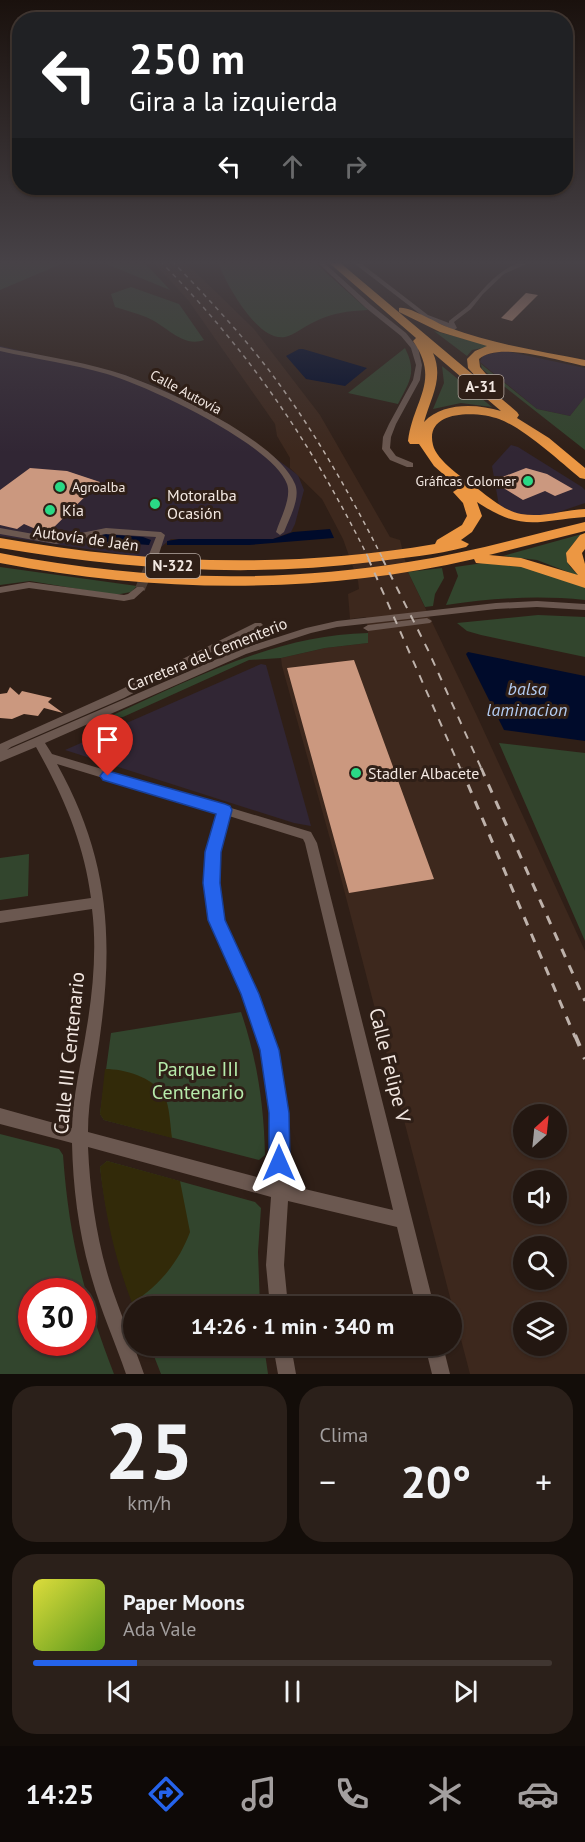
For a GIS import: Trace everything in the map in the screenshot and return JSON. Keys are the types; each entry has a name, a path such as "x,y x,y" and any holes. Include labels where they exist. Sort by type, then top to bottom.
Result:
{"highway":[{"name":"A-31","path":"417,325 585,464"},
{"path":"432,325 439,329 585,363"},
{"name":"A-31","path":"409,327 585,475"},
{"path":"409,327 429,357 433,381 415,428 415,441 474,506 476,515 471,524 455,537 411,559"},
{"path":"487,383 471,363 476,354 497,348 536,352"},
{"path":"552,448 505,416 493,412 466,410 446,413 434,419 424,435 426,455 489,505 508,516 524,519 551,519 585,514"},
{"name":"N-322","path":"411,559 585,514"},
{"name":"N-322","path":"348,568 491,550 585,526"},
{"path":"585,538 574,553 575,562 585,573"},
{"name":"Autovía de Jaén","path":"0,543 102,561 210,568 348,568"},
{"name":"Autovía de Jaén","path":"0,558 88,573 192,582 242,581 348,568"},
{"path":"411,559 506,560 532,564 585,584"},
{"path":"0,564 88,573"}],"street":[{"path":"391,325 409,340 416,351 419,365 415,388 384,444 392,457 410,465"},
{"name":"Calle Autovía","path":"0,349 93,368 132,380 155,389 244,439 278,464 291,483 292,491 280,532"},
{"path":"0,531 56,541 106,531 161,535 153,557"},
{"path":"0,590 29,585 124,598 131,597 140,589"},
{"name":"Carretera del Cementerio","path":"0,758 267,643 309,630 537,604 585,607"},
{"path":"0,750 7,744 120,695 258,626"},
{"name":"Calle III Centenario","path":"39,741 70,798 87,843 97,881 100,958 98,989 84,1082 80,1137 86,1208 97,1267 135,1374"},
{"path":"48,757 225,810 213,852 212,883 216,920 250,994 269,1050 279,1113 280,1191 275,1265 278,1296"},
{"name":"Calle Felipe V","path":"225,810 307,835 423,1296"},
{"path":"0,916 99,902"},
{"path":"0,1116 280,1191 405,1221"},
{"path":"284,1356 287,1374"},
{"path":"436,1356 441,1374"}],"shaded area":[{"path":"206,325 250,325 254,329 320,415 390,537 400,540 408,572 585,951 585,1374 470,1374 462,1343 462,1296 450,1296 342,882 282,666 281,658 325,648 368,643 366,617 350,619 348,594 359,589 343,539 322,499 290,468 290,458 277,436 275,424"},
{"path":"0,346 125,375 171,394 242,433 298,475 304,490 291,532 273,539 171,539 147,558 0,536"},
{"path":"506,351 585,368 585,397 570,416 537,409 480,362 483,355"},
{"path":"511,445 518,447 582,487 585,490 585,503 547,516 520,516 499,506 492,466"},
{"path":"261,664 266,665 311,826 294,823 65,750"}],"green space":[{"path":"160,325 194,325 204,340 188,341"},
{"path":"259,325 308,325 285,337 274,336"},
{"path":"434,331 493,346 472,350 467,356"},
{"path":"405,348 411,370 406,389 398,404 348,393"},
{"path":"481,364 537,409 570,416 585,397 585,450 482,369"},
{"path":"442,366 492,407 461,403 433,409 444,383"},
{"path":"582,534 571,546 566,556 569,565 581,577 537,560 503,556"},
{"path":"483,563 524,567 585,586 585,600 516,598 446,605 458,576 455,567"},
{"path":"0,567 137,586 131,592 115,595 30,581 0,585"},
{"path":"442,568 444,578 435,594 433,606 425,607 408,572"},
{"path":"538,615 585,617 585,657 481,635 467,631 457,623"},
{"path":"368,633 368,643 325,648 281,658 249,660 123,717 104,719 232,662 265,651 333,636"},
{"path":"499,743 585,753 585,941"},
{"path":"29,854 28,896 0,900 0,858"},
{"name":"Parque III Centenario","path":"241,1012 251,1047 261,1100 265,1155 259,1160 104,1120 100,1114 111,1033"},
{"path":"0,1134 59,1149 63,1155 69,1214 83,1278 18,1278 18,1356 96,1356 96,1324 114,1374 0,1374"},
{"path":"107,1161 255,1202 261,1208 258,1252 260,1296 130,1296 112,1238 100,1167"},
{"path":"154,1356 265,1356 268,1374 161,1374"}],"sand":[{"path":"105,1069 138,1075 159,1089 168,1105 172,1138 104,1120 100,1114"},
{"path":"107,1161 180,1181 190,1232 174,1263 142,1296 130,1296 126,1286 112,1236 100,1167"}],"water":[{"path":"299,349 367,368 345,386 306,379 286,356"},
{"path":"330,529 334,538 249,545 167,545 167,541 179,539 273,539 293,532"},
{"path":"103,534 143,537 151,540 149,545 82,540"},
{"name":"balsa laminacion","path":"468,652 585,676 585,741 504,730 466,654"}],"building":[{"path":"30,468 67,471 100,482 47,534 24,524 17,529 0,525 0,490"},
{"name":"Gráficas Colomer","path":"526,468 547,474 573,489 555,496 545,491 523,500 492,481"},
{"name":"Stadler Albacete","path":"354,660 434,879 349,893 287,668"},
{"path":"10,687 19,695 22,691 52,698 48,702 63,713 44,708 38,716 24,714 12,719 0,718 0,694 7,693"}],"tunnel":[{"path":"140,589 153,558"}],"railway":[{"path":"219,325 251,365 302,438 369,559"},
{"path":"232,325 279,383 327,456 383,559"},
{"path":"368,558 461,770"},
{"path":"382,558 428,650 482,770"},
{"path":"461,768 575,1037"},
{"path":"481,768 585,1001"},
{"path":"575,1035 585,1059"}],"place":[{"name":"Gráficas Colomer","path":"528,481"},
{"name":"Agroalba","path":"60,487"},
{"name":"Motoralba Ocasión","path":"155,504"},
{"name":"Kia","path":"50,510"},
{"name":"Stadler Albacete","path":"356,773"}],"route":[{"path":"108,776 225,810 213,852 212,883 216,920 250,994 269,1050 279,1113 279,1163"}]}
